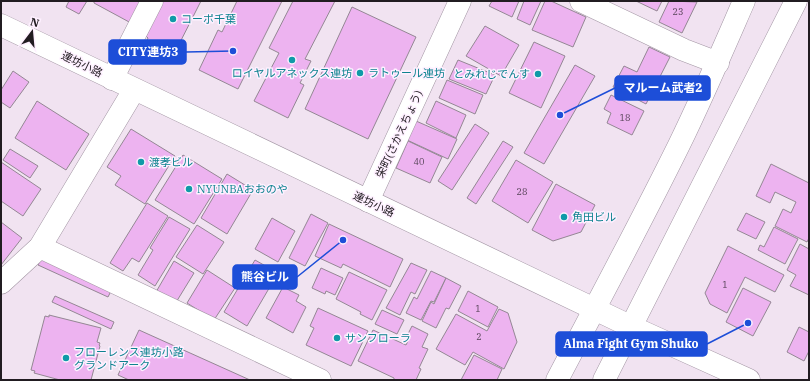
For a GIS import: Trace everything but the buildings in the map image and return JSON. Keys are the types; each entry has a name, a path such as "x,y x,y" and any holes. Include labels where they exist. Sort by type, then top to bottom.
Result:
{"street":[{"path":"112,79 152,1"},
{"name":"栄町(さかえちょう)","path":"368,201 460,1"},
{"path":"581,1 684,50 718,63"},
{"path":"558,380 680,144 718,63 744,1"},
{"path":"604,380 796,1"},
{"name":"連坊小路","path":"1,25 134,90 595,309 749,380"},
{"path":"1,283 40,247 134,90"},
{"path":"40,247 320,380"}],"place":[{"name":"コーポ千葉","path":"173,19"},
{"name":"CITY連坊3","path":"233,51"},
{"name":"ロイヤルアネックス連坊","path":"292,60"},
{"name":"ラトゥール連坊","path":"360,73"},
{"name":"とみれじでんす","path":"538,74"},
{"name":"マルーム武者2","path":"560,115"},
{"name":"渡孝ビル","path":"141,162"},
{"name":"NYUNBAおおのや","path":"189,189"},
{"name":"角田ビル","path":"564,217"},
{"name":"熊谷ビル","path":"343,240"},
{"name":"Alma Fight Gym Shuko","path":"748,323"},
{"name":"サンフローラ","path":"337,338"},
{"name":"フローレンス連坊小路 グランドアーク","path":"66,358"}]}
